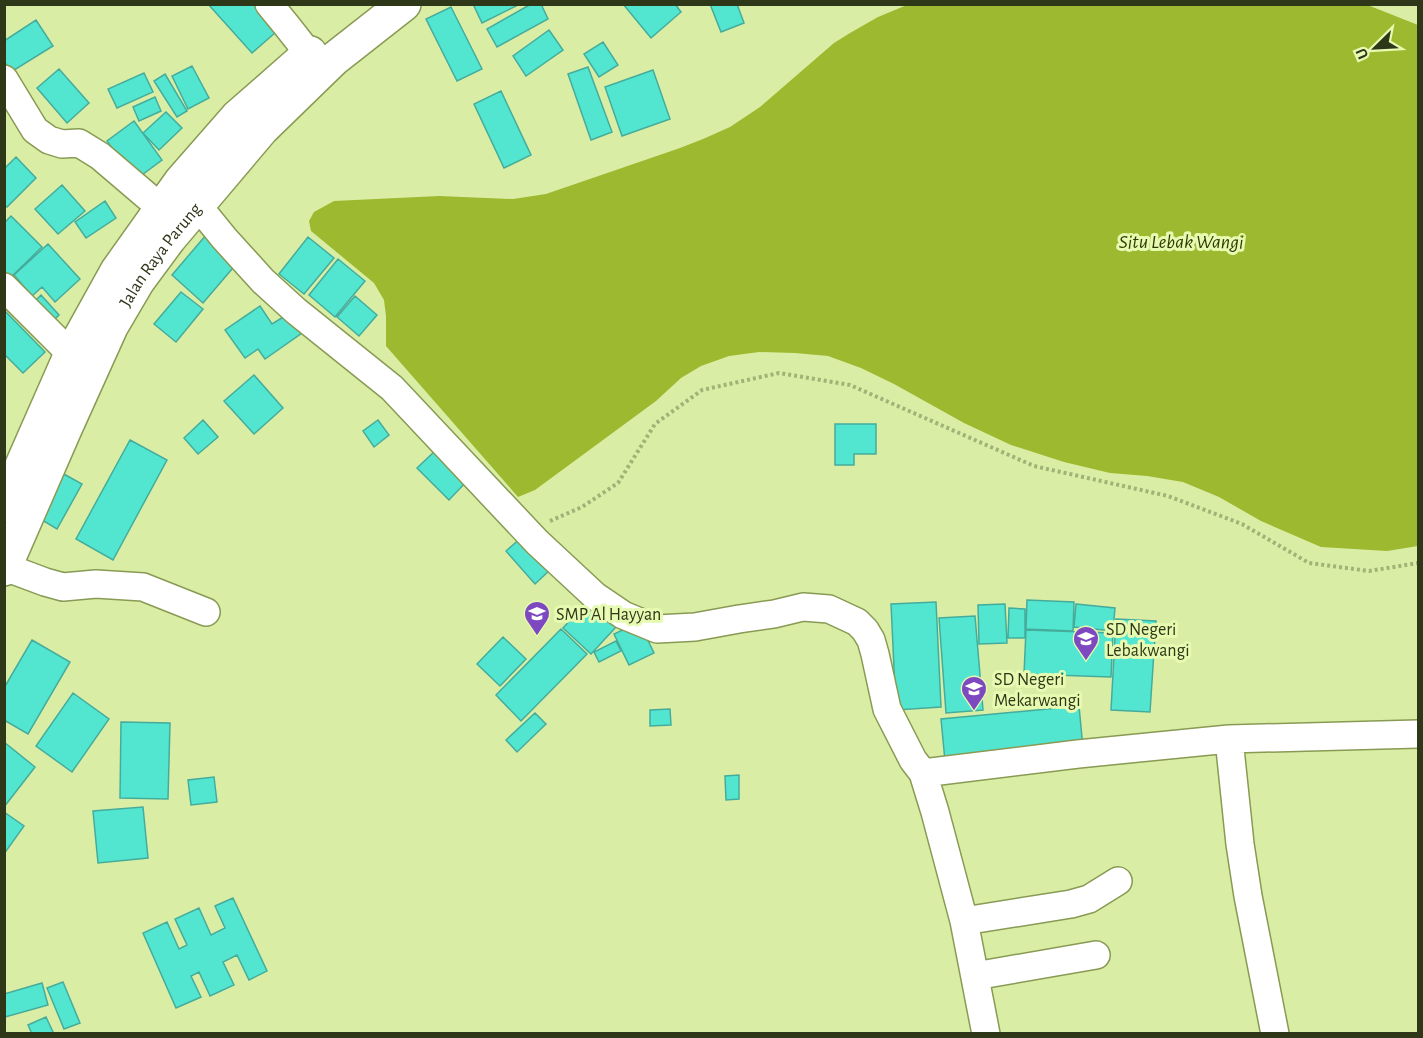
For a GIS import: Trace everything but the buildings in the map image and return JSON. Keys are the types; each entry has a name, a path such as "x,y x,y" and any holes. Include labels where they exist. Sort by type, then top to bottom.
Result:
{"highway":[{"name":"Jalan Raya Parung","path":"7,494 71,354 117,271 161,208 181,181 237,117 368,4"},
{"name":"Jalan Raya Parung","path":"5,568 111,327 138,281 169,239 262,129 334,59 404,4"}],"street":[{"path":"269,4 309,54"},
{"path":"4,79 35,130 49,140 62,144 79,143 100,156 161,208"},
{"path":"198,206 263,281 323,334 392,388 526,531 595,596 623,615 657,629 695,627 803,608 829,609 857,622 865,630 871,640 887,709 913,760 923,773 964,921 986,1034"},
{"path":"4,287 71,354"},
{"path":"5,568 63,587 96,584 143,586 206,612"},
{"path":"923,773 1229,739 1419,734"},
{"path":"1229,739 1248,896 1275,1034"},
{"path":"964,921 1071,904 1089,899 1118,881"},
{"path":"975,976 1096,956"}],"path":[{"path":"526,531 582,507 618,483 655,424 702,390 779,373 850,385 1034,466 1168,496 1242,524 1309,563 1369,572 1419,563"}],"water":[{"name":"Situ Lebak Wangi","path":"1365,4 1418,25 1418,546 1387,551 1321,547 1261,521 1219,497 1183,482 1110,473 1064,462 1011,445 964,423 861,368 828,356 795,353 759,352 729,356 701,366 681,378 656,401 535,490 518,497 386,346 384,300 374,283 311,231 309,221 314,212 334,201 439,196 513,199 546,194 680,148 730,127 760,107 834,43 878,17 907,5"}],"place":[{"name":"SMP Al Hayyan","path":"537,637"},
{"name":"SD Negeri Lebakwangi","path":"1086,662"},
{"name":"SD Negeri Mekarwangi","path":"974,712"}]}
